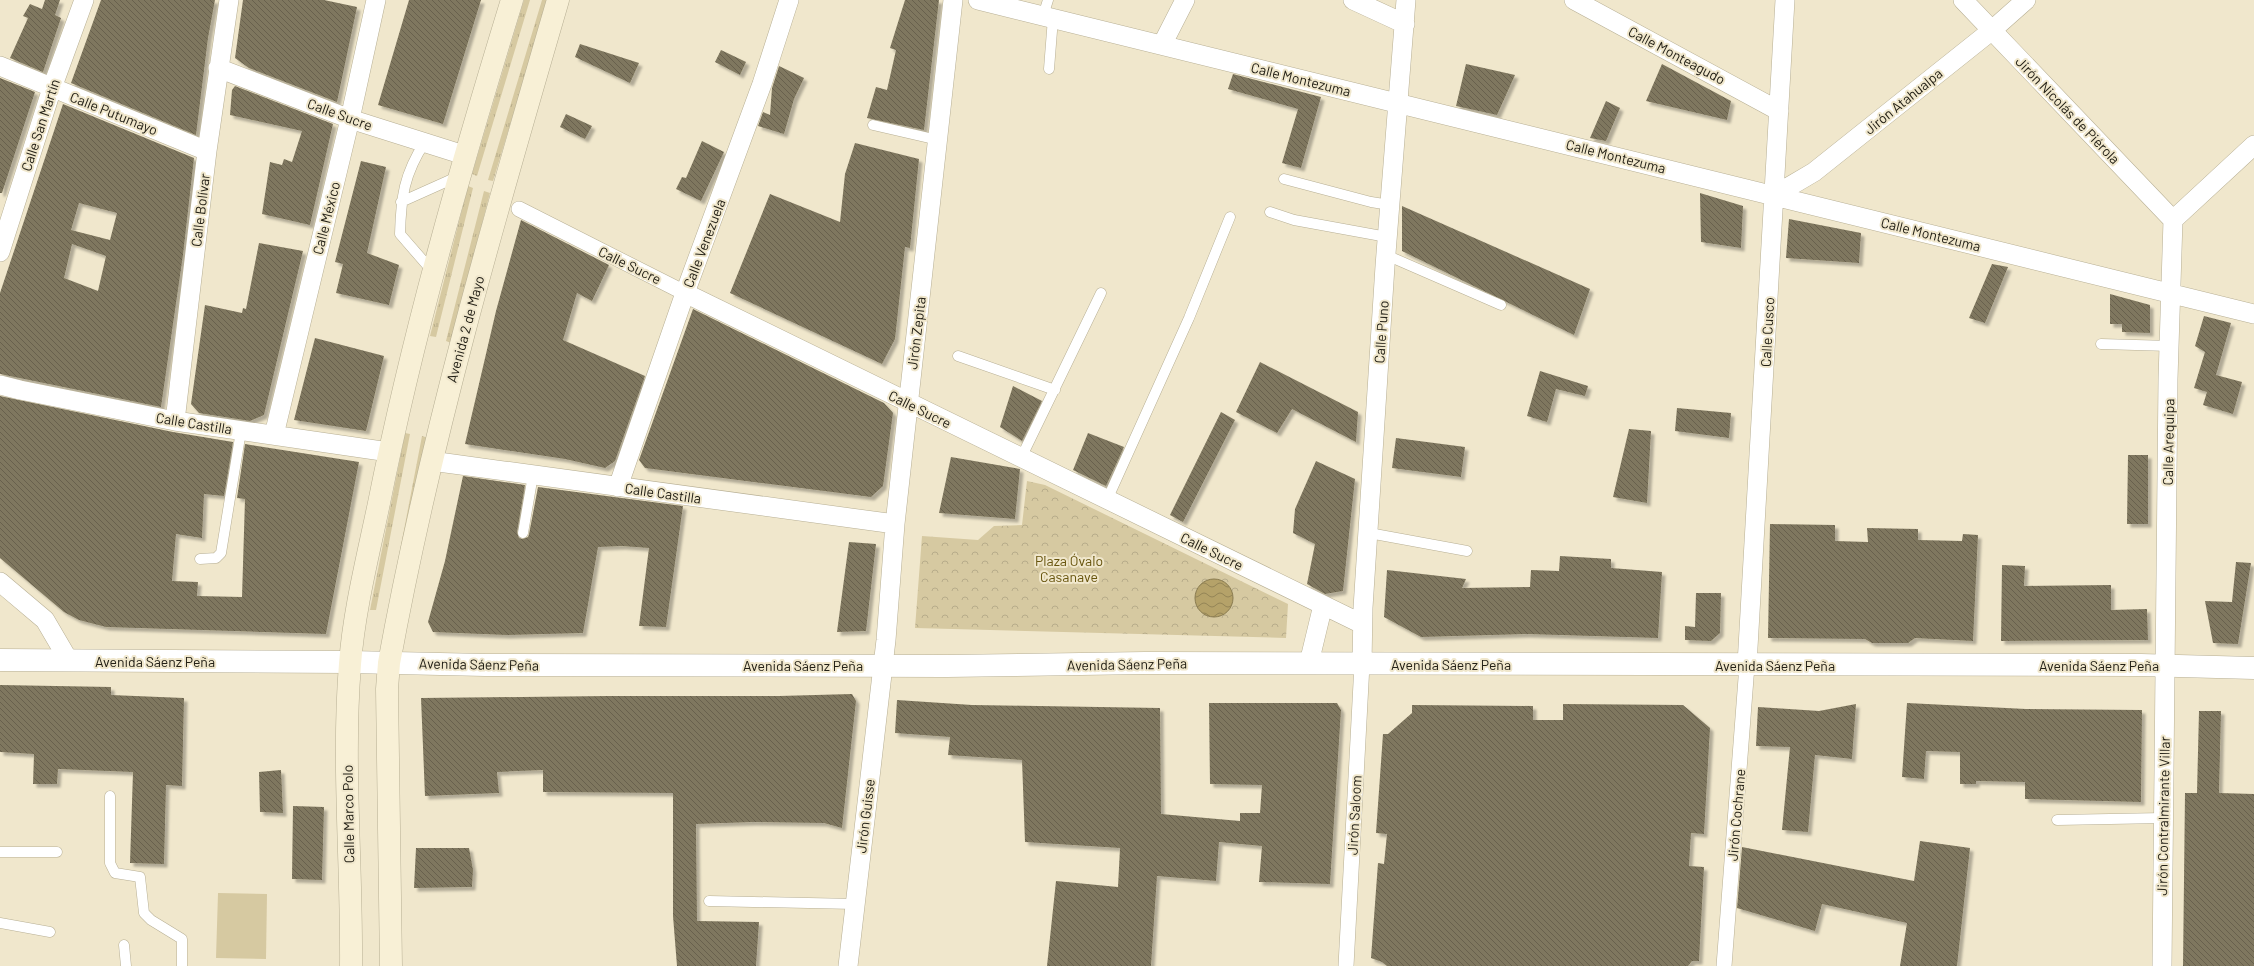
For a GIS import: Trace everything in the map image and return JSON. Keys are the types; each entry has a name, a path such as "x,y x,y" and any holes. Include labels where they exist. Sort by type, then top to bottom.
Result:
{"main road":[{"path":"350,662 355,624 389,452 458,176 512,0"},
{"name":"Avenida 2 de Mayo","path":"389,663 431,461 452,375 558,0"},
{"name":"Calle Marco Polo","path":"350,662 348,722 351,966"},
{"path":"389,663 387,689 391,966"}],"street":[{"name":"Calle San Martín","path":"0,252 52,88 84,0"},
{"name":"Calle Bolívar","path":"174,421 207,150 228,0"},
{"name":"Calle México","path":"274,435 350,119 376,0"},
{"name":"Calle Venezuela","path":"618,487 686,293 729,178 789,0"},
{"name":"Jirón Zepita","path":"883,666 894,524 953,0"},
{"name":"Calle Montezuma","path":"978,0 1048,11 1162,45 2254,314"},
{"path":"1162,45 1185,0"},
{"path":"1353,0 1405,24"},
{"name":"Calle Puno","path":"1362,664 1362,624 1387,246 1406,0"},
{"name":"Calle Monteagudo","path":"1574,0 1779,111"},
{"name":"Calle Cusco","path":"1747,665 1785,0"},
{"name":"Jirón Nicolás de Piérola","path":"1963,0 2173,220"},
{"name":"Jirón Atahualpa","path":"1775,195 1814,172 1991,31 2026,0"},
{"name":"Calle Putumayo","path":"0,66 207,150"},
{"name":"Calle Sucre","path":"218,68 350,119 464,155"},
{"path":"2173,220 2254,145"},
{"name":"Calle Sucre","path":"519,209 908,403 1362,624"},
{"name":"Calle Arequipa","path":"2166,666 2173,220"},
{"name":"Calle Castilla","path":"0,385 174,421 389,452"},
{"name":"Calle Castilla","path":"431,461 894,524"},
{"path":"0,582 45,620 69,661"},
{"path":"1309,664 1323,605"},
{"name":"Avenida Sáenz Peña","path":"0,660 883,666 1362,664 2166,666 2254,668"},
{"name":"Jirón Saloom","path":"1346,966 1362,664"},
{"name":"Jirón Cochrane","path":"1724,966 1747,665"},
{"name":"Jirón Guisse","path":"848,966 883,666"},
{"name":"Jirón Contralmirante Villar","path":"2162,966 2166,666"}],"lane":[{"path":"1048,11 1048,69"},
{"path":"873,125 938,140"},
{"path":"425,142 412,162 401,202 400,234 434,272"},
{"path":"401,202 458,176"},
{"path":"1284,179 1390,206"},
{"path":"1270,212 1387,246 1501,305"},
{"path":"1107,500 1186,326 1230,217"},
{"path":"1021,458 1101,293"},
{"path":"2101,344 2170,346"},
{"path":"958,356 1055,390"},
{"path":"200,559 216,558 220,553 241,430"},
{"path":"523,533 533,475"},
{"path":"1369,533 1467,551"},
{"path":"110,796 110,863 115,873 140,877 144,913 151,920 182,939 182,966"},
{"path":"2057,820 2163,818"},
{"path":"0,852 57,852"},
{"path":"709,901 855,904"},
{"path":"0,923 50,932"},
{"path":"124,946 126,966"}],"green space":[{"path":"524,0 530,0 477,176 472,174"},
{"path":"542,0 548,0 493,181 488,180"},
{"path":"468,186 473,188 436,337 430,336"},
{"path":"484,191 490,193 451,343 446,341"},
{"path":"405,433 410,434 376,610 370,610"},
{"path":"422,436 428,438 393,614 388,613"},
{"name":"Plaza Óvalo Casanave","path":"1027,481 1045,485 1288,604 1286,638 915,628 922,536 978,540 994,526 1022,525"},
{"path":"218,893 267,894 266,959 216,958"}],"water":[{"path":"1210,579 1218,579 1228,584 1232,591 1232,605 1228,612 1218,617 1210,617 1200,612 1198,609 1195,602 1195,594 1200,584 1203,582"}],"building":[{"path":"45,0 60,0 55,15 61,18 43,72 10,58 28,18 23,16 30,4 42,9"},
{"path":"101,0 215,0 208,38 196,135 71,83"},
{"path":"243,0 324,0 357,7 337,102 249,68 235,58"},
{"path":"409,0 481,0 443,124 378,105"},
{"path":"905,0 939,0 924,130 867,118 876,87 887,90 896,50 890,48"},
{"path":"580,44 639,63 630,83 575,57"},
{"path":"721,50 746,62 740,75 715,62"},
{"path":"1466,64 1515,75 1497,115 1456,106"},
{"path":"1662,64 1731,101 1727,120 1646,101"},
{"path":"779,66 804,78 794,99 784,134 758,126 763,112 770,115 772,88"},
{"path":"1233,74 1321,97 1301,168 1282,163 1298,109 1228,89"},
{"path":"0,78 35,92 2,193 0,193"},
{"path":"235,86 333,124 310,225 262,214 270,162 282,165 284,159 292,162 302,131 230,115 232,90"},
{"path":"1606,101 1620,108 1606,141 1590,138"},
{"path":"63,104 194,158 183,255 161,407 0,374 0,293","holes":["79,203 117,213 110,240 71,230","72,244 106,256 98,291 64,278"]},
{"path":"566,114 592,126 585,139 560,127"},
{"path":"702,141 724,152 701,201 676,189 682,177 686,178"},
{"path":"855,143 919,159 910,248 905,247 895,339 882,364 730,293 770,194 840,222 845,174"},
{"path":"361,161 386,167 367,253 399,265 389,305 336,293 343,264 335,262"},
{"path":"1700,193 1743,206 1741,248 1701,242"},
{"path":"1402,206 1590,289 1574,335 1402,251"},
{"path":"1789,219 1861,233 1859,263 1786,258"},
{"path":"521,220 609,265 592,301 577,293 563,340 645,376 615,461 605,468 565,459 465,444 496,311"},
{"path":"259,243 303,251 264,415 250,421 199,413 191,404 205,305 242,313 243,308 246,309"},
{"path":"1992,264 2008,267 1985,323 1969,318"},
{"path":"2110,294 2150,305 2150,333 2122,332 2122,324 2110,324"},
{"path":"693,309 884,403 893,413 883,486 871,497 645,468 639,460"},
{"path":"2204,316 2231,323 2216,375 2242,382 2233,414 2203,405 2207,392 2194,388 2205,352 2195,346"},
{"path":"315,338 384,356 366,431 294,420"},
{"path":"1260,362 1358,412 1356,442 1292,409 1277,433 1236,412"},
{"path":"1540,371 1588,386 1585,396 1556,389 1547,422 1527,416"},
{"path":"1013,386 1042,401 1022,441 1000,427"},
{"path":"0,396 173,432 233,442 224,496 204,494 202,538 176,534 172,581 198,582 197,596 242,597 245,499 237,498 245,444 359,462 326,634 106,627 79,620 64,612 0,558"},
{"path":"1677,408 1731,413 1729,438 1675,431"},
{"path":"1221,412 1235,420 1183,522 1170,515"},
{"path":"1629,429 1651,431 1647,503 1613,497"},
{"path":"1088,433 1124,447 1106,486 1073,470"},
{"path":"1396,438 1465,447 1461,477 1392,468"},
{"path":"2128,455 2148,455 2148,524 2127,524"},
{"path":"951,457 1020,469 1015,519 939,513"},
{"path":"1316,461 1355,479 1343,591 1325,594 1307,584 1315,544 1293,533 1295,509"},
{"path":"463,476 525,485 517,532 519,538 522,539 528,537 529,534 538,487 683,506 666,627 639,626 649,548 622,546 598,547 583,633 507,635 433,632 428,622 445,561"},
{"path":"1770,524 1835,525 1835,541 1868,542 1867,528 1918,529 1918,540 1962,541 1963,534 1978,535 1973,641 1915,638 1908,643 1872,643 1865,639 1768,638"},
{"path":"849,542 876,544 866,631 837,632"},
{"path":"1560,556 1611,559 1611,568 1662,572 1658,638 1527,634 1421,637 1384,617 1387,570 1466,579 1462,588 1530,587 1531,570 1559,571"},
{"path":"2236,562 2251,563 2238,644 2213,643 2205,601 2232,602"},
{"path":"2002,565 2025,566 2024,586 2111,585 2111,610 2147,609 2148,640 2001,641"},
{"path":"1696,593 1721,593 1720,633 1711,641 1685,640 1685,626 1695,627"},
{"path":"0,685 111,687 111,695 184,698 182,786 166,785 164,864 130,863 133,772 58,769 57,784 33,784 34,754 0,752"},
{"path":"852,694 856,701 842,828 824,823 753,822 696,824 697,921 759,922 756,966 677,966 673,916 673,793 543,792 543,770 497,772 499,793 425,796 421,698 779,696"},
{"path":"897,700 972,705 1160,708 1161,814 1240,821 1240,813 1260,813 1262,785 1210,784 1209,703 1337,703 1341,710 1330,884 1259,882 1262,846 1219,842 1216,881 1157,876 1151,966 1047,966 1056,881 1118,887 1120,848 1025,842 1022,760 948,755 950,737 895,733"},
{"path":"1907,703 2026,709 2142,710 2141,802 2025,799 2025,782 1976,781 1976,784 1960,784 1960,752 1926,751 1924,779 1902,777"},
{"path":"1563,704 1683,705 1710,728 1704,834 1691,833 1689,866 1704,867 1699,961 1692,961 1688,966 1387,966 1382,962 1371,958 1378,863 1384,864 1387,834 1376,833 1383,734 1388,734 1412,713 1412,705 1533,706 1533,720 1563,720"},
{"path":"1856,704 1852,759 1815,755 1808,832 1782,830 1790,747 1756,746 1758,707 1819,711"},
{"path":"2199,711 2221,711 2219,793 2254,794 2254,966 2183,966 2185,793 2197,793"},
{"path":"281,770 283,813 260,812 259,772"},
{"path":"293,806 324,807 322,880 292,879"},
{"path":"1920,841 1970,848 1957,966 1900,966 1907,923 1822,904 1815,931 1737,908 1742,847 1914,881"},
{"path":"416,848 469,848 473,870 472,887 414,888"}]}
